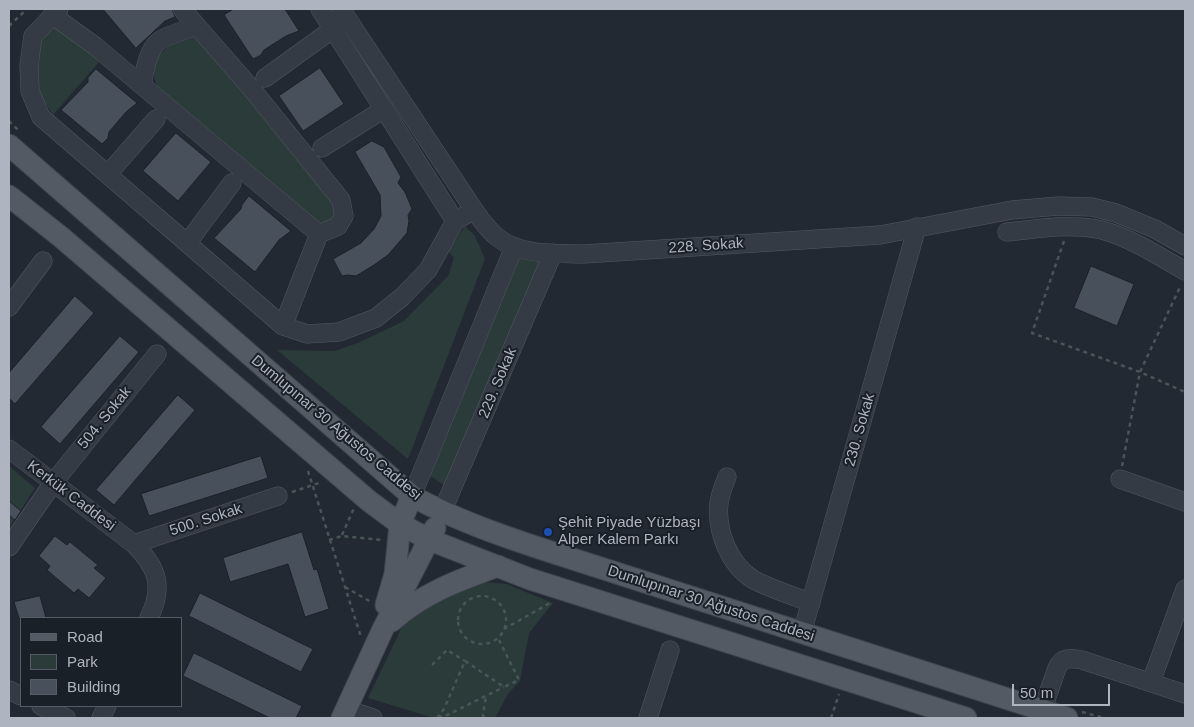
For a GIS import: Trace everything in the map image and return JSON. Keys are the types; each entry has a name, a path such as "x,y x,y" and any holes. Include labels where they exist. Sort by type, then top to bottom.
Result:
{"main road":[{"name":"Dumlupınar 30 Ağustos Caddesi","path":"16,140 412,496 442,512 527,544 1042,711 1073,715"},
{"name":"Dumlupınar 30 Ağustos Caddesi","path":"9,196 61,237 361,493 400,524 430,540 557,588 966,718"},
{"path":"344,714 369,660 384,620 395,574 400,524 412,496"},
{"path":"384,620 430,540 442,512"},
{"path":"384,620 448,585 498,566"}],"street":[{"path":"182,9 252,88 341,200 344,216 338,226 319,234 283,326"},
{"path":"320,9 455,221"},
{"name":"228. Sokak","path":"341,9 474,210 496,237 514,247 539,252 584,254 880,235 1028,208 1058,206 1102,209 1155,229 1185,246"},
{"path":"319,234 56,12 33,36 29,65 30,91 41,116 283,326 306,334 339,332 376,318 402,297 428,270 455,221 474,210"},
{"path":"142,85 152,50 159,40 196,26"},
{"path":"265,78 334,30"},
{"path":"322,148 384,109"},
{"path":"108,174 156,119"},
{"path":"188,242 232,183"},
{"name":"230. Sokak","path":"802,633 917,227"},
{"path":"1007,232 1069,227 1102,230 1118,236 1183,278"},
{"path":"412,496 514,247"},
{"name":"229. Sokak","path":"442,512 553,253"},
{"path":"9,307 43,261"},
{"name":"504. Sokak","path":"9,547 53,483 157,354"},
{"name":"Kerkük Caddesi","path":"9,449 134,544 146,556 154,571 158,587 156,603 149,617"},
{"path":"727,477 719,503 721,529 725,546 739,569 754,580 811,603"},
{"path":"1120,480 1185,502"},
{"name":"500. Sokak","path":"134,544 278,496"},
{"path":"1151,682 1185,589"},
{"path":"648,718 670,650"},
{"path":"1042,711 1056,668 1060,662 1068,658 1082,660 1185,694"},
{"path":"43,707 66,718"},
{"path":"344,714 373,718"}],"path":[{"path":"9,26 27,9"},
{"path":"9,121 16,140"},
{"path":"1069,227 1032,333 1140,372 1185,392"},
{"path":"1120,480 1140,372 1183,278"},
{"path":"307,467 369,660"},
{"path":"278,496 341,476"},
{"path":"342,536 361,493"},
{"path":"330,540 342,536 379,538 398,549"},
{"path":"344,586 384,620"},
{"path":"504,629 550,604 557,588"},
{"path":"484,597 494,600 499,604 506,616 504,629 498,638 490,643 483,644 470,641 465,637 461,632 458,618 463,606 474,598 484,597"},
{"path":"437,718 445,716 519,680 498,638"},
{"path":"432,665 447,650 504,687"},
{"path":"437,718 444,709 465,661"},
{"path":"831,718 844,679"},
{"path":"484,718 486,696"},
{"path":"1073,715 1104,718"}],"green space":[{"path":"54,20 100,61 53,115 42,98 36,81 34,56 43,34"},
{"path":"193,34 338,203 332,222 318,224 159,91 154,78 155,59 171,44"},
{"path":"465,226 475,236 485,259 408,459 277,350 335,351 360,342 404,321 448,276 454,258 448,251"},
{"path":"516,249 543,260 444,485 429,475"},
{"path":"9,466 35,488 9,528"},
{"path":"484,582 506,584 553,603 529,633 520,681 508,694 495,718 434,718 368,698 402,627 423,609 451,593"}],"building":[{"path":"103,9 172,9 175,17 165,21 136,48"},
{"path":"234,9 285,9 299,31 286,36 253,59 224,15"},
{"path":"320,68 344,104 303,131 279,96"},
{"path":"96,69 137,103 126,112 109,132 108,138 102,144 61,110 88,82 88,78"},
{"path":"176,133 211,162 178,201 143,171"},
{"path":"372,141 384,147 401,177 398,183 405,192 412,209 408,215 407,233 388,255 374,265 356,276 342,276 333,259 361,243 374,229 381,216 380,195 355,152"},
{"path":"249,196 291,231 279,240 255,272 214,238 241,209"},
{"path":"1091,266 1134,284 1117,326 1074,308"},
{"path":"75,296 94,313 15,404 9,398 9,373"},
{"path":"120,336 139,352 60,444 41,427"},
{"path":"178,395 195,410 114,505 96,490"},
{"path":"261,456 268,478 149,516 141,494"},
{"path":"9,501 21,511 15,520 9,515"},
{"path":"302,532 314,570 317,569 329,609 305,617 288,564 230,582 223,558"},
{"path":"55,536 67,545 70,542 98,565 94,568 106,578 89,598 78,589 74,593 47,570 50,566 39,556"},
{"path":"200,593 313,649 301,672 189,616"},
{"path":"40,596 46,617 19,618 14,602"},
{"path":"194,653 302,706 296,718 270,718 183,676"}],"place":[{"name":"Şehit Piyade Yüzbaşı Alper Kalem Parkı","path":"548,532"}]}
